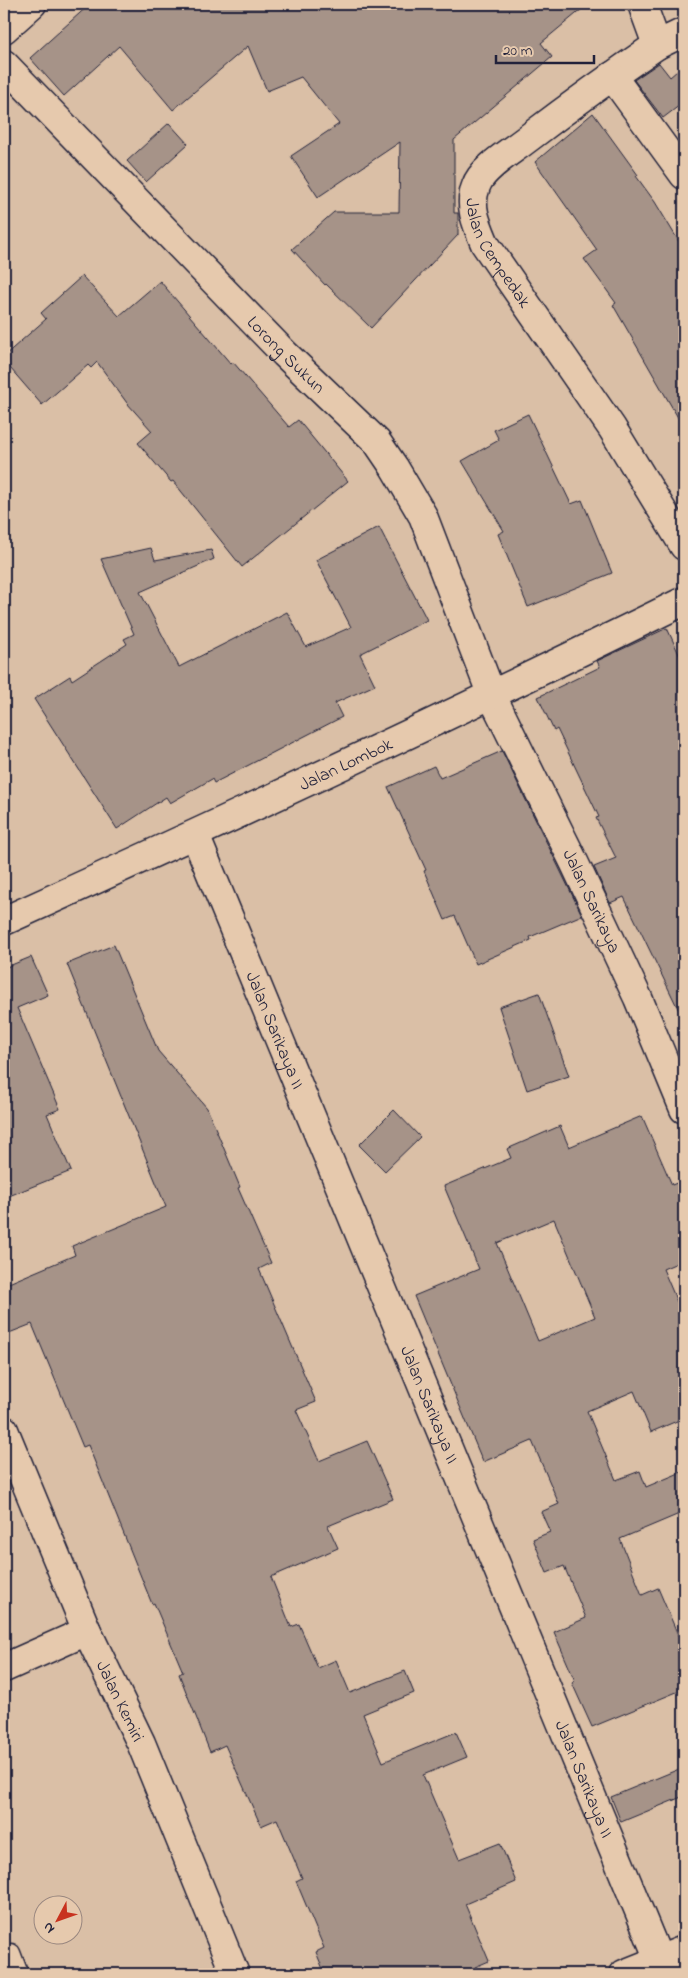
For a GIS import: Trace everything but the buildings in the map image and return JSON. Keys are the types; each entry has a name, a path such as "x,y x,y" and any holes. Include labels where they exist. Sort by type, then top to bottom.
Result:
{"street":[{"path":"4,29 32,4"},
{"path":"642,4 657,44"},
{"name":"Jalan Cempedak","path":"684,32 657,44 492,166 476,184 472,202 476,223 485,244 612,428 684,546"},
{"name":"Lorong Sukun","path":"4,64 285,354 377,442 423,516 492,696"},
{"path":"612,76 684,175"},
{"name":"Jalan Lombok","path":"4,921 492,696 684,601"},
{"name":"Jalan Sarikaya","path":"492,696 574,862 638,998 684,1109"},
{"name":"Jalan Sarikaya II","path":"194,835 662,1966"},
{"name":"Jalan Kemiri","path":"4,1430 87,1630 141,1743 235,1974"},
{"path":"4,1668 87,1630"},
{"path":"624,1974 662,1966 684,1950"}],"lane":[{"path":"11,1953 18,1974"}]}
